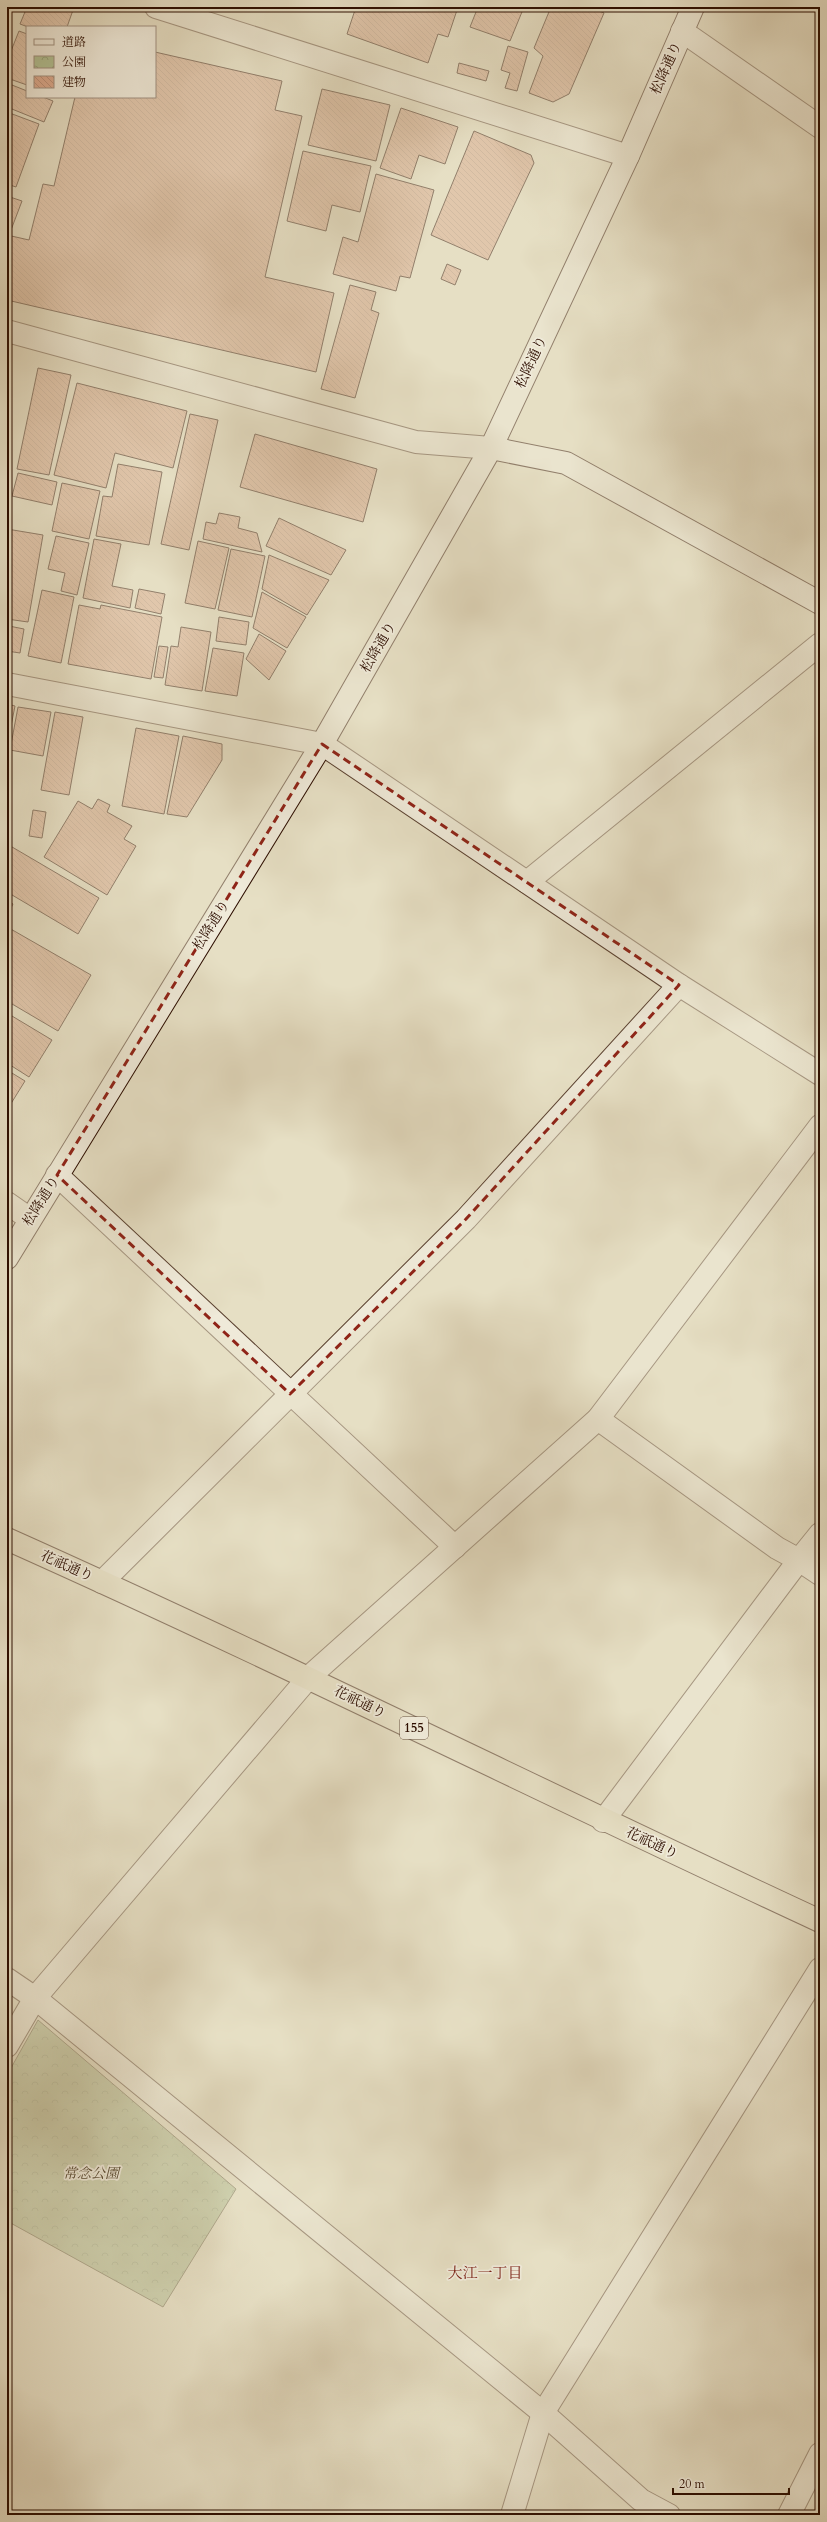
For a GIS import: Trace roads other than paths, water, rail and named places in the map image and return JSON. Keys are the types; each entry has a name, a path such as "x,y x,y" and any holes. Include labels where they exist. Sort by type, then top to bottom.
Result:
{"highway":[{"name":"花祇通り","path":"7,1539 309,1677 603,1820 820,1921"}],"street":[{"path":"156,7 628,156"},
{"name":"松降通り","path":"7,1258 322,744 491,448 628,156 693,7"},
{"path":"682,31 820,127"},
{"path":"7,331 416,442 491,448 566,463 820,603"},
{"path":"527,882 820,644"},
{"path":"7,684 322,744 679,984 820,1074"},
{"path":"102,1582 466,1219 679,984"},
{"path":"7,2046 35,1998 309,1677 598,1419 820,1126"},
{"path":"57,1176 454,1547"},
{"path":"7,1203 30,1219"},
{"path":"598,1419 777,1548 820,1574"},
{"path":"603,1820 820,1534"},
{"path":"512,2515 543,2413 820,1969"},
{"path":"7,1979 35,1998 543,2413 641,2500 669,2515"},
{"path":"789,2515 820,2454"}],"district":[{"name":"大江一丁目","path":"485,2273"}],"park label":[{"name":"常念公園","path":"91,2173"}]}
